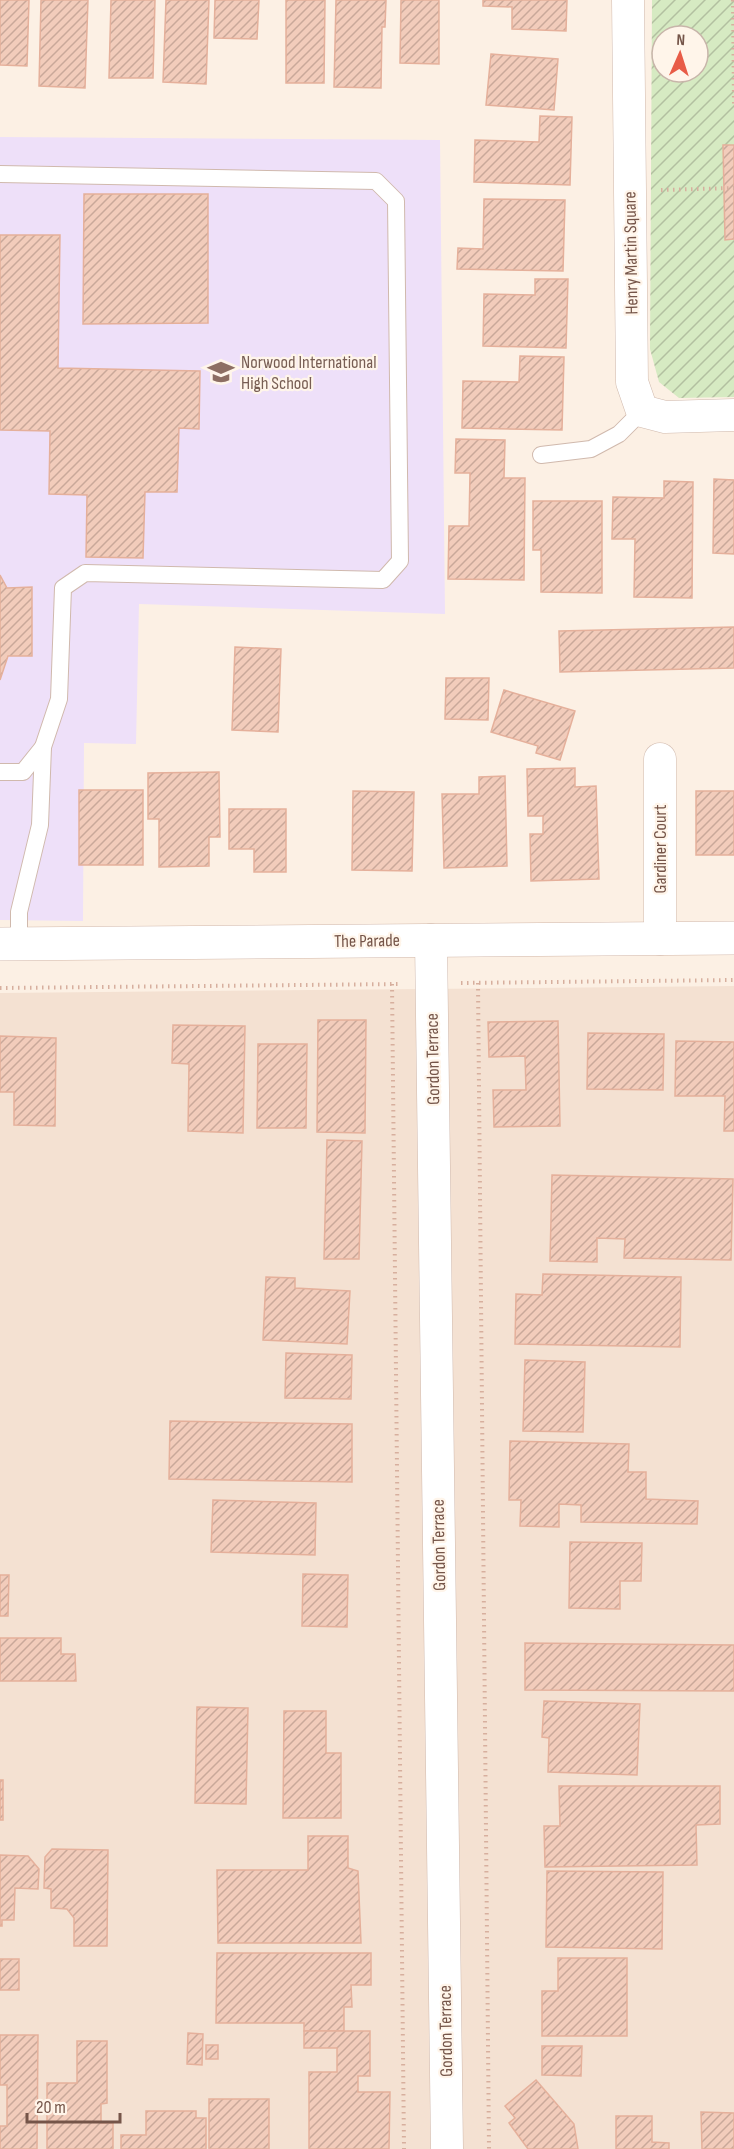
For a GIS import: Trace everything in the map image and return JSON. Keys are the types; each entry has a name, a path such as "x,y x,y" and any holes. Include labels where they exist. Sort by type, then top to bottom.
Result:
{"main road":[{"name":"The Parade","path":"10,944 734,938"}],"street":[{"name":"Henry Martin Square","path":"628,0 632,382 642,411"},
{"path":"642,411 665,417 734,415"},
{"name":"Gardiner Court","path":"660,759 660,939"},
{"name":"Gordon Terrace","path":"431,940 447,2149"}],"lane":[{"path":"0,174 376,181 396,201 400,561 383,580 85,573 63,588 59,699 43,747 40,825 10,944"},
{"path":"541,455 591,449 619,434 642,411"},
{"path":"0,772 23,772 43,747"}],"path":[{"path":"733,0 734,105"},
{"path":"630,191 734,188"},
{"path":"454,983 734,980"},
{"path":"478,983 489,2149"},
{"path":"392,984 404,2149"},
{"path":"0,988 402,984"}],"shaded area":[{"name":"Norwood International High School","path":"0,137 440,140 445,614 139,604 136,744 84,743 83,921 0,920"},
{"path":"734,986 734,2149 0,2149 0,993"}],"green space":[{"path":"652,0 734,0 734,397 679,398 659,382 650,349 652,84 710,84 710,24 652,24"}],"building":[{"path":"0,0 29,0 27,66 0,65"},
{"path":"41,0 88,0 85,88 39,86"},
{"path":"111,0 155,0 153,78 109,78"},
{"path":"166,0 209,0 206,84 163,82"},
{"path":"215,0 259,0 257,39 214,38"},
{"path":"286,0 325,0 324,83 286,83"},
{"path":"336,0 386,0 385,27 382,27 381,88 334,87"},
{"path":"401,0 439,0 439,64 400,63"},
{"path":"483,0 567,0 566,31 512,29 512,7 483,6"},
{"path":"491,54 558,59 554,110 486,105"},
{"path":"540,116 572,117 570,185 474,182 475,140 539,142"},
{"path":"723,145 734,145 734,239 725,240"},
{"path":"84,194 208,194 208,323 83,324"},
{"path":"484,199 565,200 563,271 457,269 458,248 483,249"},
{"path":"0,235 60,235 58,368 200,371 199,429 179,428 177,492 145,492 143,558 86,557 87,495 49,494 50,431 0,430"},
{"path":"535,279 568,279 566,348 483,346 484,294 535,295"},
{"path":"520,356 564,357 562,430 462,428 463,381 519,382"},
{"path":"456,439 505,440 504,478 525,478 524,580 448,579 449,526 469,526 470,473 455,473"},
{"path":"714,479 734,480 734,554 713,553"},
{"path":"664,481 693,482 692,598 634,597 635,539 612,539 613,497 664,498"},
{"path":"533,501 602,501 602,593 541,592 541,550 533,550"},
{"path":"0,575 7,588 32,587 32,656 8,656 0,680"},
{"path":"734,627 734,668 560,672 559,631"},
{"path":"235,647 281,649 278,732 232,730"},
{"path":"446,678 489,678 488,720 445,719"},
{"path":"504,690 575,711 560,760 536,753 538,746 491,732"},
{"path":"575,768 575,787 596,786 599,879 531,881 530,834 543,834 543,816 528,816 527,769"},
{"path":"219,772 220,837 209,837 209,866 159,867 159,819 148,819 148,773"},
{"path":"505,776 507,866 444,868 442,794 479,794 479,777"},
{"path":"79,790 143,790 143,865 79,865"},
{"path":"353,791 414,792 412,871 352,870"},
{"path":"696,791 734,791 734,855 696,855"},
{"path":"229,809 286,809 286,872 254,872 254,849 229,849"},
{"path":"318,1020 366,1020 365,1133 317,1132"},
{"path":"558,1021 560,1126 494,1127 493,1090 526,1090 525,1056 489,1057 488,1022"},
{"path":"173,1025 245,1026 243,1133 188,1131 189,1064 172,1063"},
{"path":"588,1033 664,1034 663,1090 587,1089"},
{"path":"0,1036 56,1038 55,1126 14,1125 14,1092 0,1092"},
{"path":"676,1041 734,1042 734,1131 724,1131 725,1096 675,1096"},
{"path":"258,1044 307,1044 306,1128 257,1128"},
{"path":"327,1140 362,1141 359,1259 324,1259"},
{"path":"552,1175 733,1179 731,1260 624,1258 625,1239 597,1238 597,1262 550,1261"},
{"path":"543,1274 681,1277 680,1347 515,1344 516,1294 542,1295"},
{"path":"266,1277 295,1278 295,1288 350,1291 347,1344 263,1340"},
{"path":"286,1353 352,1355 351,1399 285,1398"},
{"path":"525,1360 585,1362 583,1432 523,1431"},
{"path":"170,1421 352,1424 352,1482 169,1479"},
{"path":"510,1441 629,1444 628,1472 646,1472 646,1499 698,1501 697,1524 581,1522 581,1505 559,1504 559,1527 520,1526 521,1500 509,1500"},
{"path":"213,1500 316,1503 315,1555 211,1552"},
{"path":"570,1542 642,1543 641,1581 620,1581 620,1609 569,1608"},
{"path":"303,1574 348,1575 347,1627 302,1626"},
{"path":"0,1575 9,1575 8,1616 0,1616"},
{"path":"0,1638 61,1638 61,1654 75,1654 76,1681 0,1681"},
{"path":"525,1643 734,1645 734,1691 525,1690"},
{"path":"544,1701 640,1704 637,1775 548,1772 549,1738 542,1737"},
{"path":"197,1707 248,1708 246,1804 195,1803"},
{"path":"284,1711 326,1711 326,1753 341,1753 341,1818 283,1818"},
{"path":"0,1780 3,1780 3,1820 0,1820"},
{"path":"559,1786 720,1786 720,1824 696,1825 697,1865 545,1867 544,1826 560,1826"},
{"path":"308,1836 348,1836 348,1868 358,1871 361,1943 218,1943 217,1870 308,1870"},
{"path":"52,1849 108,1850 107,1946 74,1946 74,1918 67,1909 51,1908 51,1889 44,1888 45,1857"},
{"path":"0,1855 28,1856 39,1869 38,1889 15,1888 14,1920 2,1920 2,1926 0,1926"},
{"path":"547,1871 663,1872 662,1949 546,1947"},
{"path":"217,1953 371,1953 371,1985 351,1985 352,2007 344,2007 344,2031 304,2031 304,2023 216,2023"},
{"path":"558,1958 627,1958 627,2036 542,2036 542,1991 558,1991"},
{"path":"0,1959 19,1959 19,1990 0,1990"},
{"path":"304,2031 370,2031 370,2076 358,2076 358,2092 390,2092 389,2149 309,2149 309,2072 337,2072 337,2048 304,2048"},
{"path":"188,2033 203,2034 202,2065 187,2064"},
{"path":"0,2035 38,2035 37,2149 0,2149 0,2126 7,2126 7,2085 0,2085"},
{"path":"77,2041 107,2041 107,2103 101,2104 101,2123 113,2123 113,2149 47,2149 47,2083 77,2083"},
{"path":"206,2045 218,2045 218,2059 206,2059"},
{"path":"542,2046 582,2046 581,2076 542,2075"},
{"path":"536,2080 574,2124 578,2149 528,2149 509,2123 515,2118 505,2106"},
{"path":"209,2099 269,2099 269,2149 209,2149"},
{"path":"146,2111 196,2111 196,2118 206,2118 206,2149 121,2149 121,2135 146,2135"},
{"path":"701,2112 734,2113 734,2149 702,2149"},
{"path":"616,2116 652,2116 652,2142 669,2143 669,2149 616,2149"}],"place":[{"name":"Norwood International High School","path":"221,372"}]}
